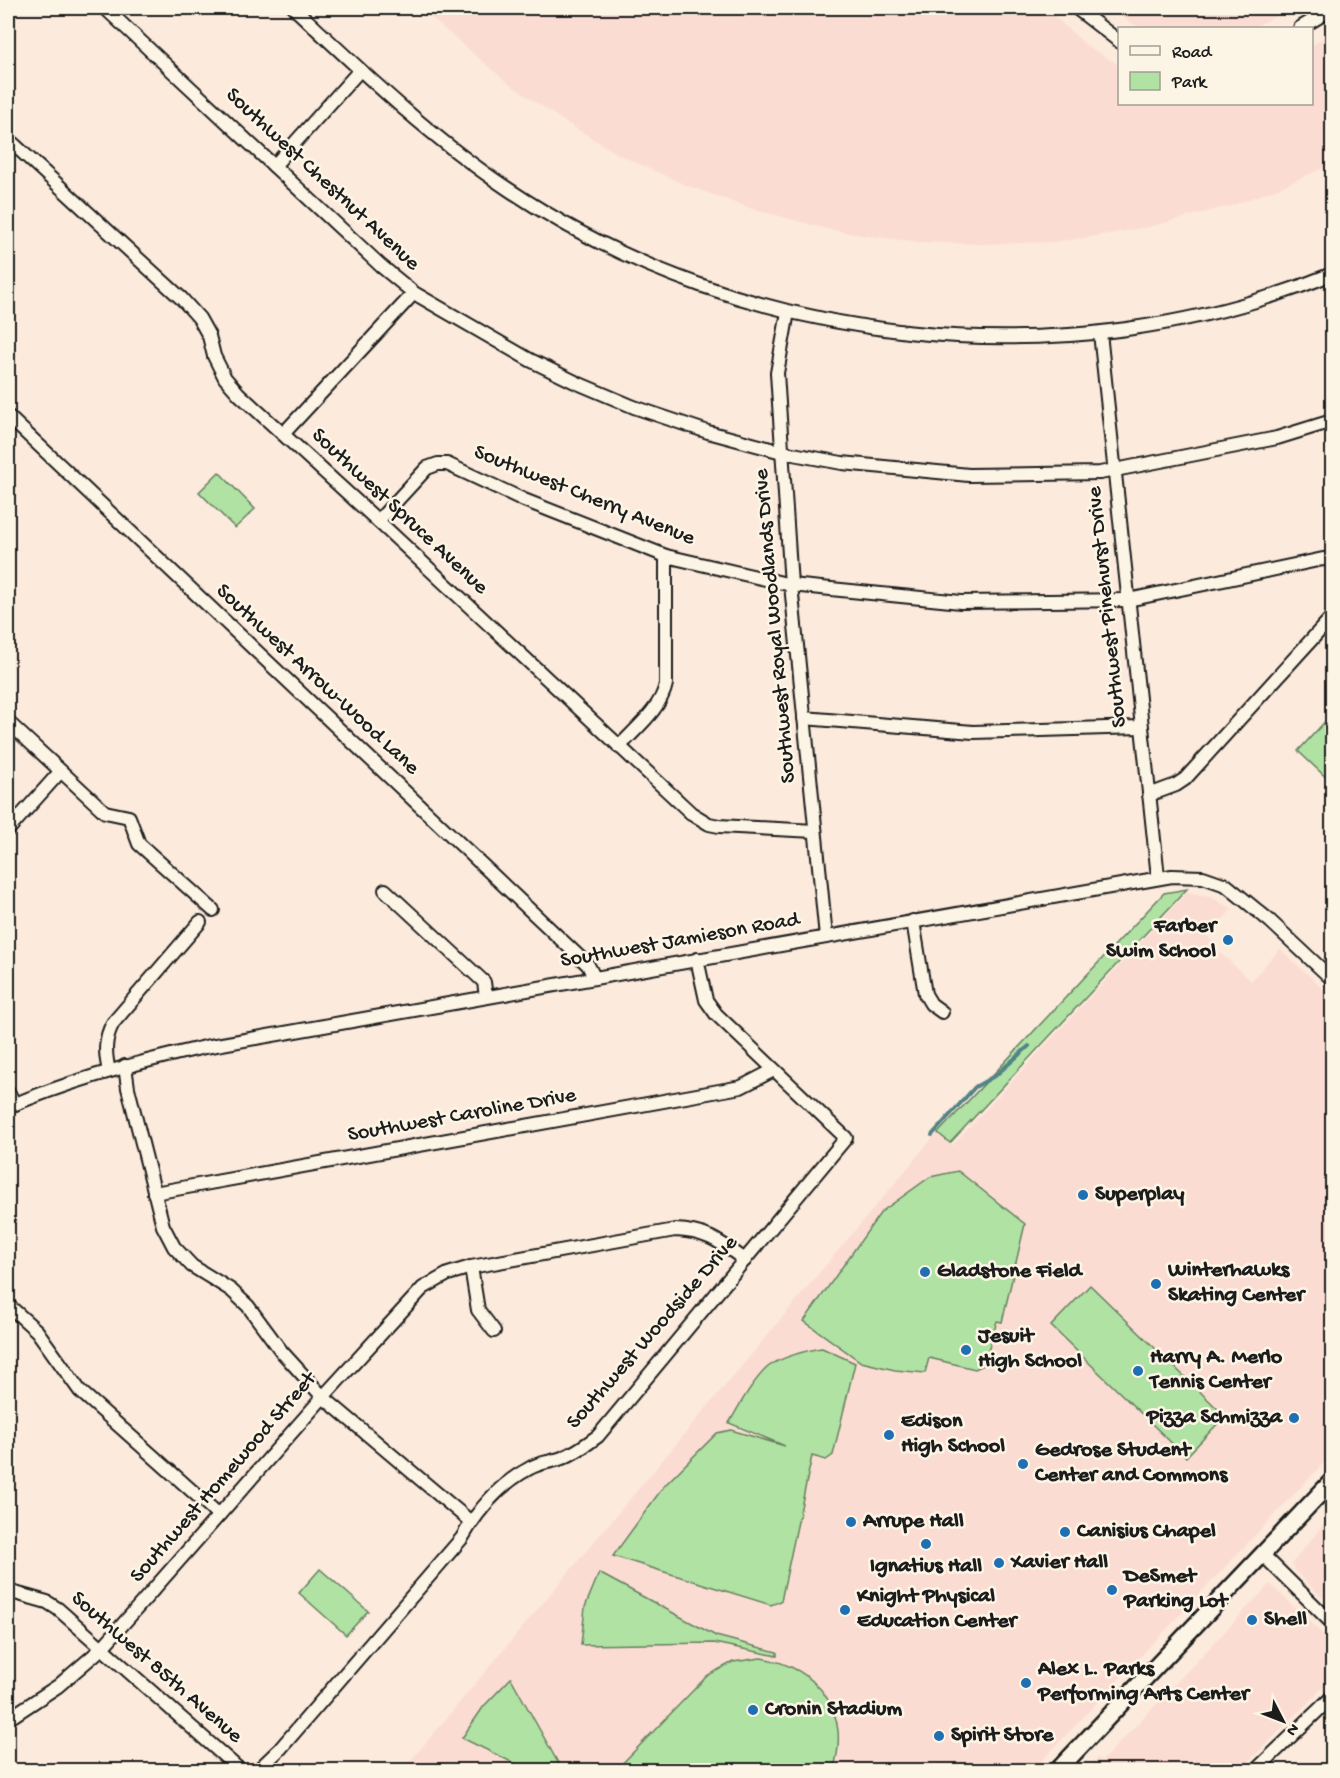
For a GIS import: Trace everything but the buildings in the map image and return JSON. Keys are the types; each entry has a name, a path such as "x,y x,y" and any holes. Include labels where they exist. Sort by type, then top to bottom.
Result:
{"main road":[{"path":"1058,1770 1332,1481"}],"street":[{"name":"Southwest Chestnut Avenue","path":"105,8 381,266 414,293 530,360 574,382 634,407 708,432 782,452 842,463 969,475 1115,471 1277,438 1332,421"},
{"path":"294,8 360,70 454,152 511,191 602,243 687,280 788,312 847,324 944,335 1022,338 1100,333 1210,313 1268,297 1332,274"},
{"path":"1076,8 1118,41"},
{"path":"1302,27 1332,9"},
{"path":"274,166 360,70"},
{"name":"Southwest Spruce Avenue","path":"8,139 182,299 199,318 209,336 214,356 225,378 239,394 284,433 691,813 709,824 719,826 815,831"},
{"path":"284,433 414,293"},
{"name":"Southwest Royal Woodlands Drive","path":"788,312 777,373 791,585 826,937"},
{"name":"Southwest Pinehurst Drive","path":"1100,333 1140,727 1158,877"},
{"name":"Southwest Arrow-Wood Lane","path":"8,416 588,965 594,977"},
{"name":"Southwest Cherry Avenue","path":"378,521 427,468 447,464 524,500 666,556 791,585 961,602 1128,600 1323,559 1332,560"},
{"path":"619,747 659,703 664,693 666,684 666,556"},
{"path":"1149,795 1176,785 1185,779 1332,616"},
{"path":"804,718 973,732 1140,727"},
{"path":"8,722 105,812 129,817 139,844 213,910"},
{"path":"8,830 60,772"},
{"name":"Southwest Jamieson Road","path":"11,1106 125,1066 244,1040 1158,877 1181,875 1203,877 1226,885 1270,921 1332,979"},
{"path":"386,890 484,982 486,997"},
{"path":"912,921 925,994 931,1004 942,1012"},
{"path":"109,1071 105,1053 113,1023 200,922"},
{"path":"697,959 706,1000 716,1014 774,1070"},
{"path":"125,1066 154,1193 163,1226 174,1247 192,1266 231,1290 248,1306 282,1352 323,1397 471,1522"},
{"name":"Southwest Woodside Drive","path":"258,1770 280,1749 454,1546 490,1499 512,1479 532,1466 561,1458 582,1448 598,1436 846,1138 774,1070"},
{"name":"Southwest Caroline Drive","path":"154,1193 741,1087 774,1070"},
{"path":"8,1092 11,1106"},
{"name":"Southwest Homewood Street","path":"8,1719 58,1686 101,1649 323,1397 423,1288 448,1274 471,1267 675,1230 706,1234 745,1260"},
{"path":"471,1267 478,1310 494,1331"},
{"path":"8,1305 37,1331 80,1391 219,1515"},
{"path":"1263,1555 1332,1623"},
{"name":"Southwest 85th Avenue","path":"8,1591 47,1602 58,1610 240,1770"},
{"path":"1256,1770 1332,1697"}],"shaded area":[{"path":"420,8 1045,8 1087,46 1118,64 1118,105 1313,105 1313,44 1332,33 1332,164 1233,205 1148,227 1053,242 982,244 919,242 827,229 753,209 683,184 620,155 565,122 508,83"},
{"path":"1107,8 1293,8 1254,27 1138,27"},
{"name":"Jesuit High School","path":"1187,892 1211,897 1232,909 1207,936 1218,946 1216,949 1251,981 1280,949 1332,997 1332,1454 1033,1770 403,1770 936,1134 938,1132 953,1145"},
{"path":"1332,1514 1332,1607 1295,1571 1292,1563"},
{"path":"1270,1584 1332,1643 1332,1679 1240,1770 1085,1770 1098,1758 1102,1761"}],"green space":[{"path":"219,472 255,509 235,528 199,492"},
{"path":"1332,714 1332,783 1298,751"},
{"path":"1187,889 950,1143 938,1133 1164,893"},
{"name":"Gladstone Field","path":"958,1171 1025,1224 1002,1322 997,1321 984,1365 975,1369 929,1358 925,1373 895,1370 861,1362 804,1321 881,1212 930,1177"},
{"name":"Harry A. Merlo Tennis Center","path":"1090,1285 1225,1416 1186,1457 1051,1326"},
{"path":"822,1348 855,1363 833,1455 826,1460 812,1456 781,1601 771,1605 613,1556 664,1486 717,1433 731,1430 785,1446 729,1423 752,1386 768,1367 786,1358"},
{"path":"320,1569 368,1611 346,1635 299,1593"},
{"path":"599,1573 716,1636 777,1652 777,1656 714,1643 581,1645 585,1607"},
{"name":"Cronin Stadium","path":"761,1658 782,1663 799,1671 826,1696 834,1712 838,1730 838,1749 833,1770 616,1770 708,1675 733,1662"},
{"path":"511,1678 562,1770 528,1770 462,1738 484,1706"}],"waterway":[{"path":"932,1135 975,1087 996,1075 1029,1046"}],"place":[{"name":"Farber Swim School","path":"1228,940"},
{"name":"Superplay","path":"1083,1195"},
{"name":"Gladstone Field","path":"925,1272"},
{"name":"Winterhawks Skating Center","path":"1156,1284"},
{"name":"Jesuit High School","path":"966,1350"},
{"name":"Harry A. Merlo Tennis Center","path":"1138,1371"},
{"name":"Pizza Schmizza","path":"1294,1418"},
{"name":"Edison High School","path":"889,1435"},
{"name":"Gedrose Student Center and Commons","path":"1023,1464"},
{"name":"Arrupe Hall","path":"851,1522"},
{"name":"Canisius Chapel","path":"1065,1532"},
{"name":"Ignatius Hall","path":"926,1544"},
{"name":"Xavier Hall","path":"999,1563"},
{"name":"DeSmet Parking Lot","path":"1112,1590"},
{"name":"Knight Physical Education Center","path":"845,1610"},
{"name":"Shell","path":"1252,1620"},
{"name":"Alex L. Parks Performing Arts Center","path":"1026,1683"},
{"name":"Cronin Stadium","path":"753,1710"},
{"name":"Spirit Store","path":"939,1736"}]}
